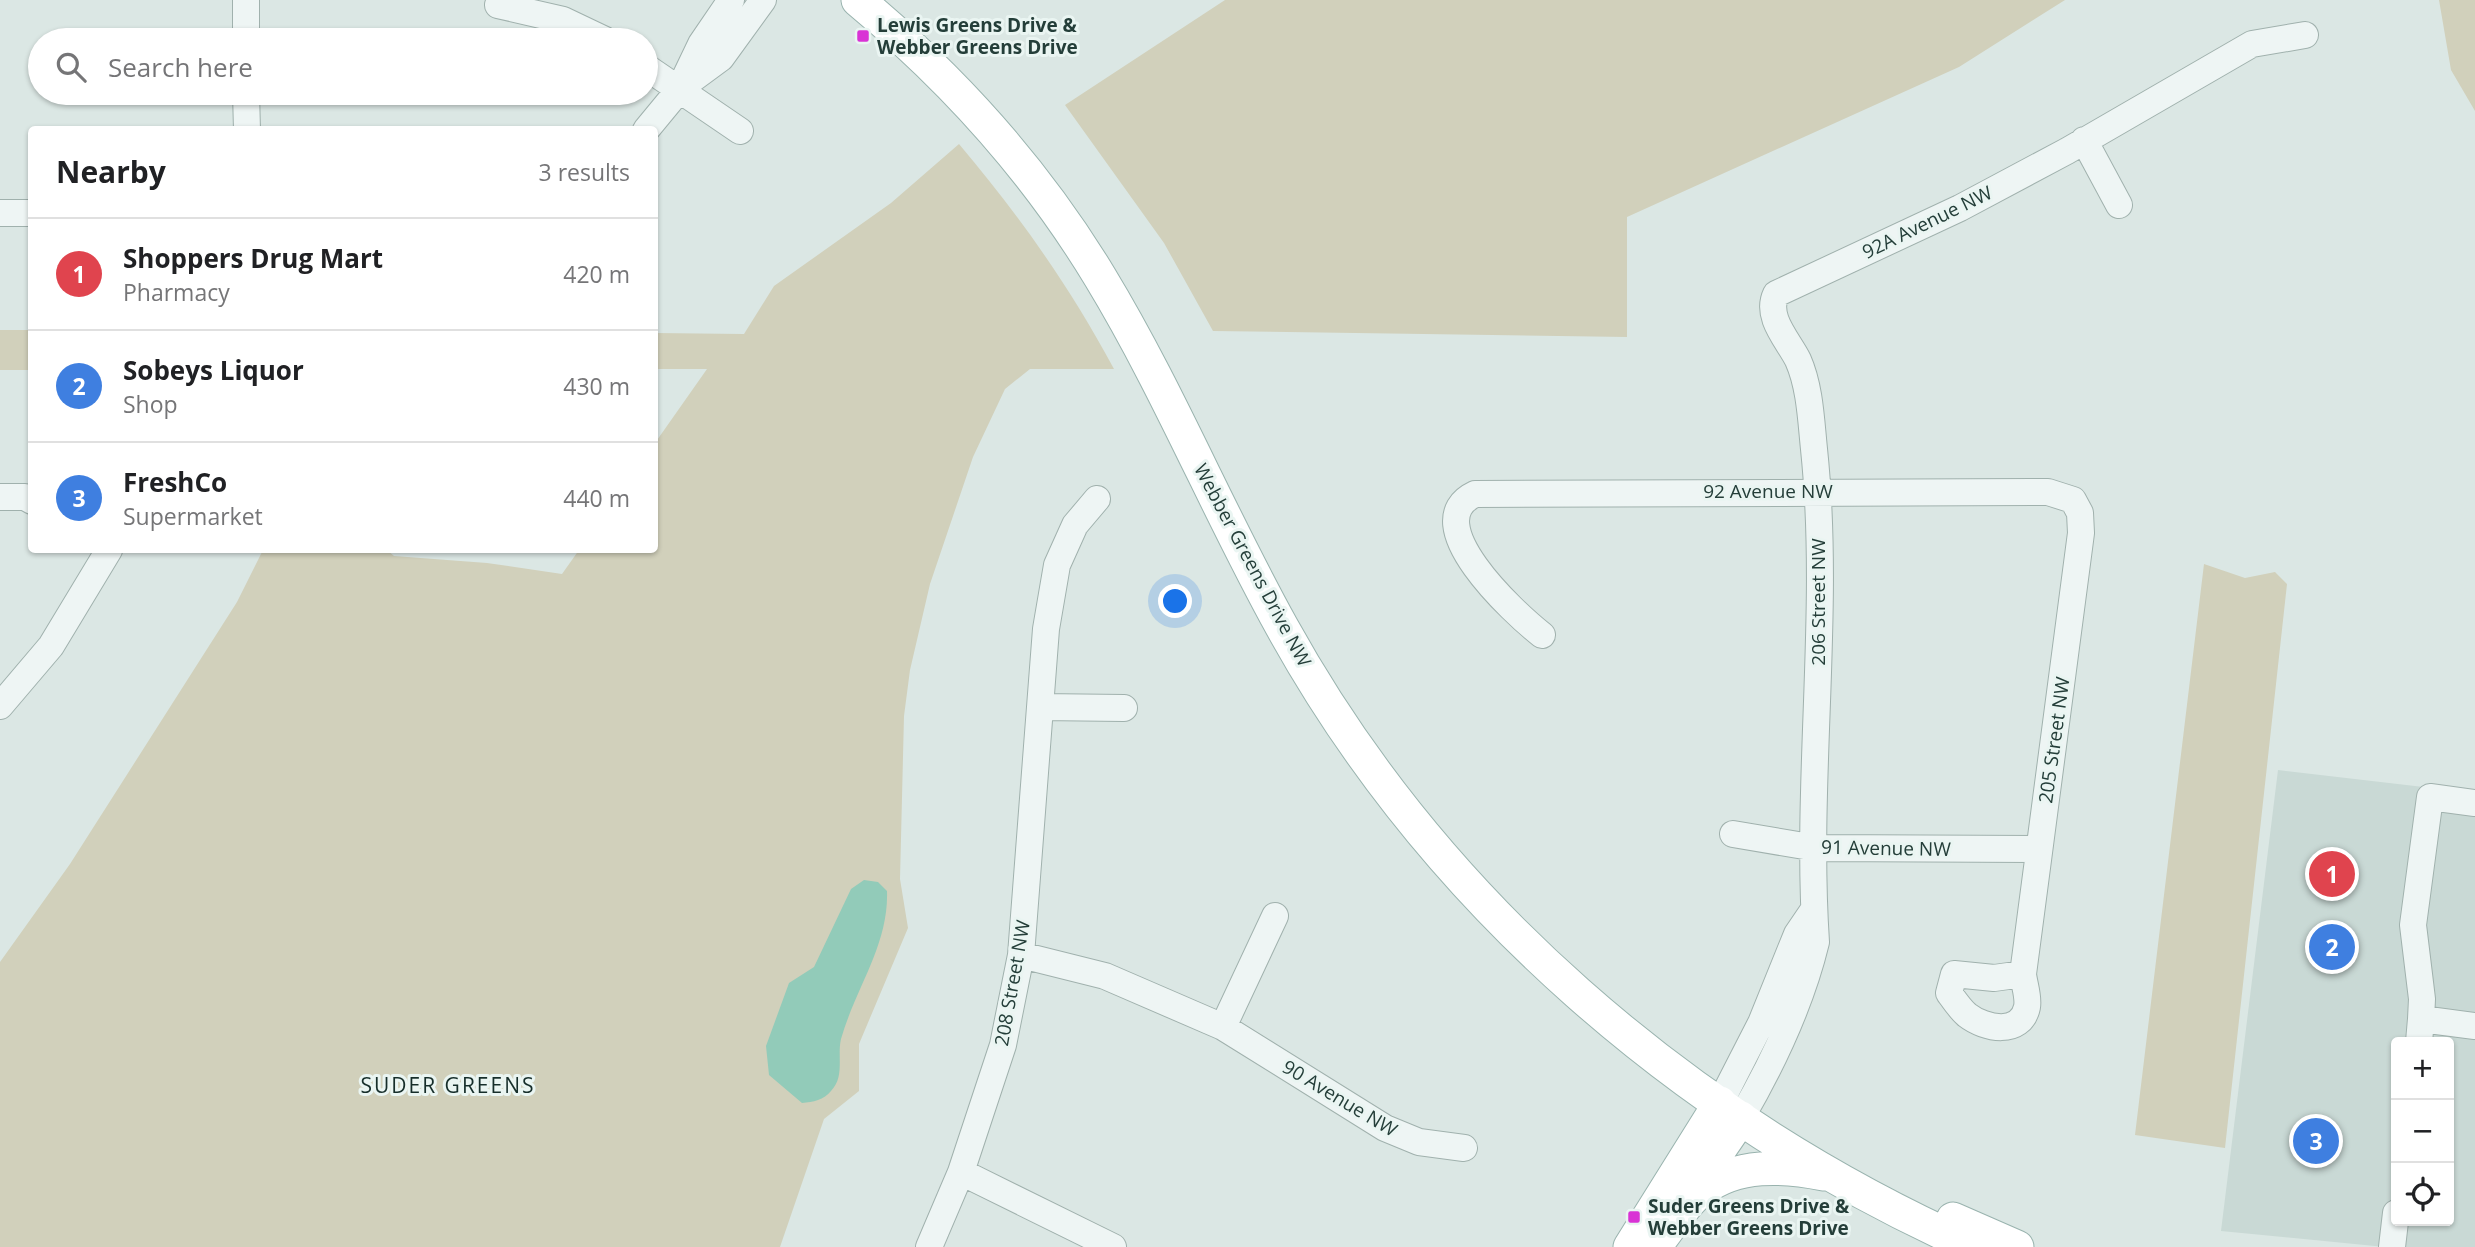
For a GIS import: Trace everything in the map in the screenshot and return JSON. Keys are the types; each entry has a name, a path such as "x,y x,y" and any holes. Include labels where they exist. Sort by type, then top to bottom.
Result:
{"main road":[{"name":"Webber Greens Drive NW","path":"858,0 941,75 988,123 1068,227 1099,275 1148,363 1283,629 1389,791 1448,863 1536,956 1634,1041 1730,1111 1835,1177 1878,1198 1908,1219 1973,1247"},
{"path":"1647,1245 1730,1111"},
{"path":"1647,1245 1700,1191 1739,1172 1791,1168 1835,1177"},
{"name":"Webber Greens Drive NW","path":"1878,1198 1919,1200 2017,1247"}],"street":[{"path":"246,0 246,28"},
{"path":"679,90 701,44 731,0"},
{"path":"649,126 679,90 722,58 763,0"},
{"path":"499,5 563,20 580,28"},
{"name":"92A Avenue NW","path":"1772,303 1776,294 1959,208 2252,44 2305,35"},
{"path":"658,75 740,131"},
{"path":"246,105 247,126"},
{"path":"2084,140 2119,205"},
{"path":"0,213 28,213"},
{"name":"206 Street NW","path":"1730,1111 1762,1083 1807,979 1816,942 1814,909 1818,491 1809,402 1799,363 1772,313 1772,303"},
{"name":"92 Avenue NW","path":"1542,635 1514,613 1488,583 1454,527 1458,505 1475,494 2048,492 2065,496 2078,506"},
{"path":"0,497 28,499"},
{"name":"208 Street NW","path":"929,1247 961,1172 1003,1045 1021,955 1046,629 1057,565 1075,525 1097,499"},
{"name":"205 Street NW","path":"2023,974 2081,533 2078,506"},
{"path":"0,706 51,646 107,553"},
{"path":"1040,707 1124,708"},
{"path":"2475,803 2430,797 2413,925 2422,999 2420,1031 2475,1026"},
{"name":"91 Avenue NW","path":"1733,834 1816,848 2039,849"},
{"path":"1223,1027 1275,916"},
{"name":"90 Avenue NW","path":"1021,955 1105,976 1223,1027 1385,1128 1419,1142 1464,1148"},
{"path":"961,1172 1113,1247"},
{"path":"2392,1247 2394,1226"}],"shaded area":[{"path":"1225,0 2065,0 1959,67 1627,217 1627,337 1213,331 1164,243 1065,105"},
{"path":"2439,0 2475,0 2475,111 2451,70"},
{"path":"959,144 1042,252 1080,309 1114,369 1030,369 1005,389 973,457 930,584 910,670 904,716 900,879 908,928 859,1044 859,1091 824,1119 780,1247 0,1247 0,962 70,864 237,602 262,553 390,553 394,556 487,563 562,574 577,553 658,553 658,439 707,369 658,369 658,333 744,334 774,286 891,203"},
{"path":"0,330 28,330 28,370 0,370"},
{"path":"2204,564 2245,578 2275,572 2287,584 2225,1148 2135,1135"},
{"path":"2278,770 2475,793 2475,1247 2385,1247 2221,1231"},
{"path":"864,880 878,882 887,891 883,930 841,1039 838,1079 822,1098 802,1103 769,1075 766,1046 789,983 814,967 851,889"}],"place":[{"name":"Lewis Greens Drive & Webber Greens Drive","path":"863,36"},
{"name":"Shoppers Drug Mart","path":"2332,874"},
{"name":"Sobeys Liquor","path":"2332,947"},
{"name":"FreshCo","path":"2316,1141"},
{"name":"Suder Greens Drive & Webber Greens Drive","path":"1634,1217"}],"district":[{"name":"SUDER GREENS","path":"448,1085"}]}
